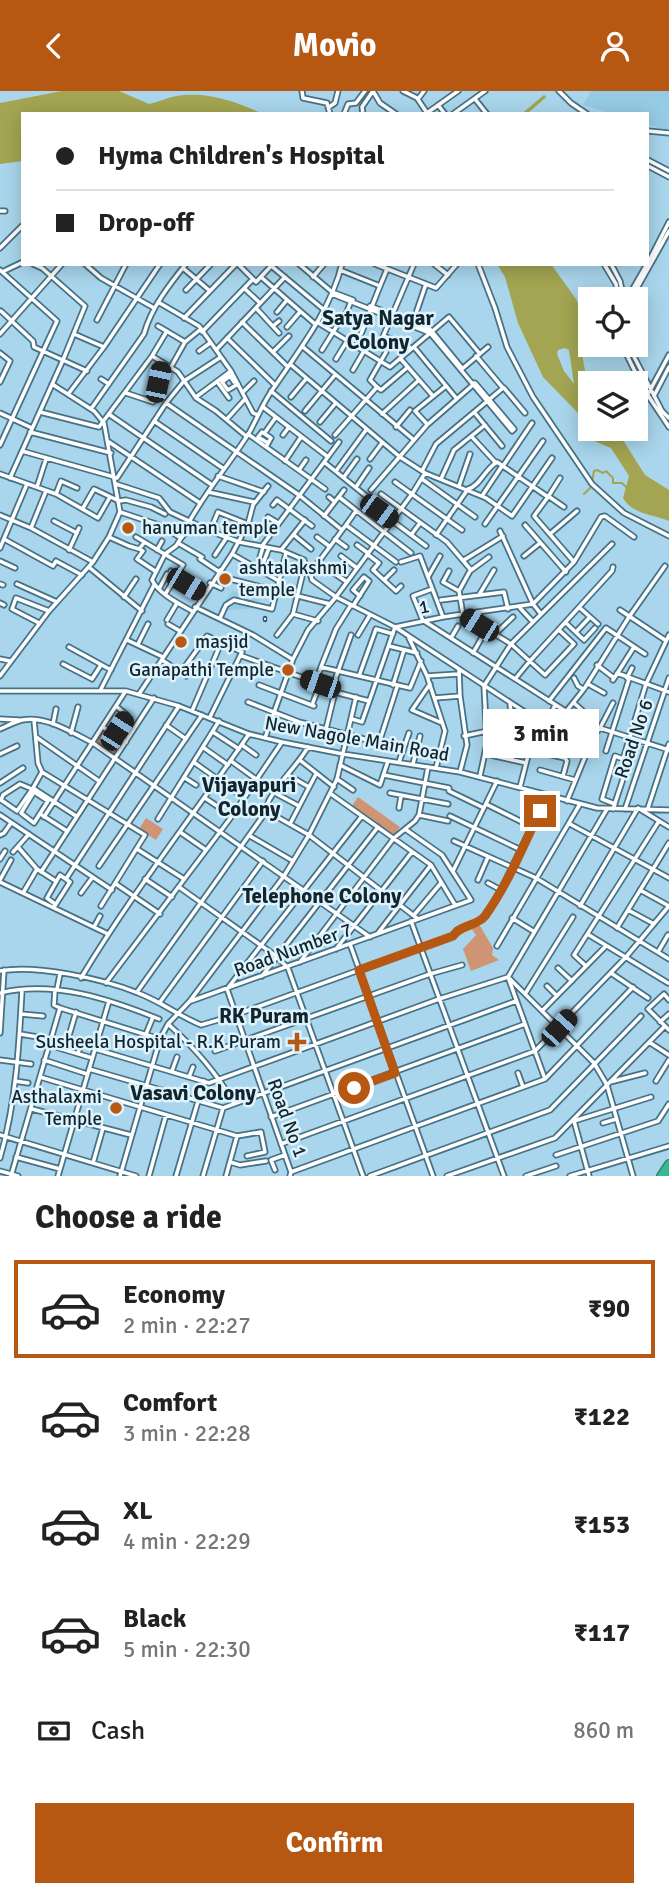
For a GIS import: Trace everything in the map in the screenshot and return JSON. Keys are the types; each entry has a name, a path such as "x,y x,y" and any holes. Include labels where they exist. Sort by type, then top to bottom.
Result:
{"highway":[{"path":"662,1176 669,1164"}],"street":[{"path":"303,91 303,98 325,102 329,112"},
{"path":"328,107 335,103 338,91"},
{"path":"345,112 348,104 356,103 365,91"},
{"path":"363,112 362,107 373,91 380,103 391,112"},
{"path":"403,91 412,93 426,112"},
{"path":"418,99 424,91"},
{"path":"428,112 458,91"},
{"path":"456,112 485,91"},
{"path":"559,91 584,112"},
{"path":"475,98 486,112"},
{"path":"438,105 443,112"},
{"path":"649,131 669,133"},
{"path":"649,161 669,171"},
{"path":"649,167 669,177"},
{"path":"649,260 669,222"},
{"path":"0,248 21,227"},
{"path":"649,264 669,231"},
{"path":"0,445 57,321 0,271 21,263"},
{"path":"10,478 85,306 51,277 43,266"},
{"path":"0,334 60,266"},
{"path":"88,266 115,286 155,308"},
{"path":"97,320 125,266"},
{"path":"69,393 159,266"},
{"path":"91,409 144,334 158,302 185,266 210,291"},
{"path":"186,290 209,266"},
{"path":"184,318 236,266"},
{"path":"240,266 256,282 270,266"},
{"path":"272,266 323,309"},
{"path":"301,266 332,293 372,308"},
{"path":"313,277 322,266"},
{"path":"293,659 220,618 177,603 154,585 152,580 165,554 179,541 191,523 200,503 236,453 271,391 302,347 332,293 341,266"},
{"path":"380,266 436,288 455,266"},
{"path":"379,346 413,266"},
{"path":"439,266 446,276"},
{"path":"479,266 507,347 533,397 592,484 624,513 669,536"},
{"path":"605,266 616,287"},
{"path":"612,266 623,287"},
{"path":"635,287 646,266"},
{"path":"635,287 648,266"},
{"path":"361,334 387,269"},
{"path":"340,270 380,286"},
{"path":"261,277 300,312 390,367 449,317 525,414"},
{"path":"216,350 285,277"},
{"path":"171,367 185,342 253,279"},
{"path":"412,322 426,284"},
{"path":"244,289 260,303"},
{"path":"332,293 431,332"},
{"path":"277,312 287,300"},
{"path":"322,349 340,321 342,322 351,301"},
{"path":"158,302 199,326 221,357 253,412 259,416"},
{"path":"256,308 279,333"},
{"path":"1,311 33,341 34,347 87,371"},
{"path":"287,327 300,312"},
{"path":"393,316 431,332 514,429 512,431 488,400"},
{"path":"273,327 279,320"},
{"path":"242,322 289,366 400,457 424,472 482,496 512,516 552,458"},
{"path":"158,326 185,342"},
{"path":"99,427 126,393 167,331"},
{"path":"74,334 104,347"},
{"path":"273,352 289,336"},
{"path":"384,336 413,348 457,399"},
{"path":"227,338 275,385"},
{"path":"336,359 347,341"},
{"path":"199,351 210,343"},
{"path":"302,347 414,440"},
{"path":"462,371 488,347"},
{"path":"353,370 363,351"},
{"path":"0,352 10,361 0,382"},
{"path":"386,352 370,380 376,387 381,390 408,367"},
{"path":"648,394 669,355"},
{"path":"152,356 171,367 196,398 247,435 267,445 325,489"},
{"path":"116,480 166,403 184,381 221,357"},
{"path":"634,357 654,396 669,418"},
{"path":"400,358 433,396"},
{"path":"126,393 153,402 162,362"},
{"path":"650,402 669,367"},
{"path":"196,398 229,374"},
{"path":"229,374 222,382 228,390 237,384"},
{"path":"305,411 336,375"},
{"path":"101,379 109,384"},
{"path":"292,397 306,379"},
{"path":"382,414 419,380"},
{"path":"242,392 254,381"},
{"path":"217,382 229,398"},
{"path":"0,676 39,623 93,562 109,537 120,512 104,423 91,409 52,384"},
{"path":"371,490 427,425 474,384"},
{"path":"427,425 415,411 446,386"},
{"path":"335,435 376,387"},
{"path":"265,738 287,674 308,629 318,621 412,494 422,479 436,444 503,388"},
{"path":"271,391 331,441"},
{"path":"648,398 669,427"},
{"path":"227,419 245,399"},
{"path":"166,403 299,495 342,530"},
{"path":"320,422 335,404"},
{"path":"263,406 328,457"},
{"path":"396,427 410,410"},
{"path":"40,412 106,429"},
{"path":"474,412 502,446"},
{"path":"0,414 31,430 111,453"},
{"path":"110,415 212,485"},
{"path":"266,431 276,417"},
{"path":"154,421 224,469"},
{"path":"482,496 532,423"},
{"path":"441,479 454,450 485,425"},
{"path":"283,436 289,427"},
{"path":"336,471 366,430"},
{"path":"261,441 258,436 262,432 271,437 267,445"},
{"path":"285,461 301,437"},
{"path":"472,437 496,463 518,474 564,507"},
{"path":"485,524 543,441"},
{"path":"109,442 200,503"},
{"path":"260,557 262,547 339,442"},
{"path":"370,459 382,443"},
{"path":"22,451 116,480 159,498 167,512 162,526"},
{"path":"459,486 470,454"},
{"path":"37,487 47,459"},
{"path":"344,477 357,459"},
{"path":"299,470 306,460"},
{"path":"324,462 392,521 426,546"},
{"path":"436,535 468,489 474,488 487,470 496,463"},
{"path":"356,487 369,468"},
{"path":"0,474 55,494 98,518 110,496"},
{"path":"55,494 63,474"},
{"path":"218,476 264,492"},
{"path":"560,478 534,516 574,562"},
{"path":"422,479 475,517"},
{"path":"61,481 77,488"},
{"path":"395,482 462,530"},
{"path":"0,548 27,484"},
{"path":"139,694 210,583 232,554 248,524 255,502 268,486"},
{"path":"82,509 94,489 119,501 126,500 167,512 239,542 284,552 304,560 313,580 336,597 395,627 459,672 537,720"},
{"path":"324,516 344,490"},
{"path":"30,528 46,491"},
{"path":"208,492 255,502"},
{"path":"381,494 436,535 464,560 471,570"},
{"path":"329,497 335,502"},
{"path":"338,497 411,553"},
{"path":"273,505 277,500 312,526"},
{"path":"311,572 356,511"},
{"path":"550,534 577,511"},
{"path":"120,512 162,526 202,557 200,559 230,579 330,604"},
{"path":"210,531 218,512 248,524"},
{"path":"0,515 93,562"},
{"name":"1","path":"351,719 362,722 395,627 533,604 574,562 601,517 605,516 634,537"},
{"path":"268,517 278,524"},
{"path":"220,618 226,605 234,600 272,609 284,552 305,520"},
{"path":"54,521 78,531 69,549"},
{"path":"411,535 420,523"},
{"path":"346,525 398,562 420,556 443,618"},
{"path":"525,525 566,572"},
{"path":"464,560 502,533 533,604 541,614"},
{"path":"293,535 311,549"},
{"path":"109,537 143,551 137,559 155,572"},
{"path":"136,537 183,565 166,593"},
{"path":"215,555 227,537"},
{"path":"317,537 330,547"},
{"path":"4,539 53,566 56,561 82,575"},
{"path":"335,539 346,547"},
{"path":"158,550 162,541"},
{"path":"139,549 144,542"},
{"path":"524,556 540,543"},
{"path":"247,550 250,544"},
{"path":"480,776 486,754 484,686 511,644 612,544"},
{"path":"357,545 379,563 373,570 396,591 401,586"},
{"path":"264,561 269,548"},
{"path":"232,554 279,581"},
{"path":"341,556 357,568"},
{"path":"428,577 440,556"},
{"path":"489,557 471,570 459,591 463,615 511,644 545,675 574,644 559,630"},
{"path":"0,561 15,568"},
{"path":"318,562 346,582"},
{"path":"276,563 283,566"},
{"path":"277,635 293,614 305,564"},
{"path":"464,736 537,720 561,718 584,689 616,635 665,566"},
{"path":"89,567 142,611"},
{"path":"515,680 613,567"},
{"path":"479,595 494,569"},
{"path":"384,580 394,570"},
{"path":"159,589 171,571"},
{"path":"449,571 443,582 459,591"},
{"path":"177,573 188,581 186,584 203,594"},
{"path":"319,673 336,629 360,596 369,581 364,577 353,590 360,596"},
{"path":"124,597 136,579"},
{"path":"210,583 221,588"},
{"path":"17,584 57,602"},
{"path":"101,689 154,585"},
{"path":"432,589 413,596 424,622 567,712"},
{"path":"441,600 503,592 508,609"},
{"path":"39,623 12,609 16,598 49,611"},
{"path":"177,603 168,622 180,631"},
{"path":"519,608 533,622"},
{"path":"566,623 584,640 597,626 580,608"},
{"path":"620,610 665,640"},
{"path":"293,614 318,621"},
{"path":"358,635 370,615"},
{"path":"494,635 513,617"},
{"path":"576,632 590,617"},
{"path":"138,644 148,624"},
{"path":"451,638 458,626"},
{"path":"549,701 606,628 645,654"},
{"path":"359,676 376,629 393,634"},
{"path":"326,729 338,671 351,635"},
{"path":"624,756 646,684 669,635"},
{"path":"181,672 207,636 242,652 241,655 287,674 369,701"},
{"path":"408,636 427,676 445,731 436,768"},
{"path":"472,653 481,639"},
{"path":"127,640 162,658 186,676"},
{"path":"192,711 221,643"},
{"path":"388,646 417,653"},
{"path":"69,647 111,670"},
{"path":"614,677 634,647"},
{"path":"248,702 299,722 379,743 404,650"},
{"path":"210,717 241,655"},
{"path":"0,659 10,661"},
{"path":"321,667 410,688 421,661"},
{"path":"63,664 92,679 101,665"},
{"path":"597,665 614,677 667,691"},
{"path":"606,751 632,668"},
{"path":"427,676 459,672"},
{"path":"459,672 467,745 460,772"},
{"path":"574,678 578,686 584,689"},
{"name":"Road No 6","path":"625,809 667,691 669,678"},
{"path":"587,683 604,693"},
{"path":"260,685 313,706 320,684"},
{"path":"430,684 412,710 443,723"},
{"name":"New Nagole Main Road","path":"0,691 125,691 155,698 249,734 282,742 480,776 547,796 607,809 614,806 625,809 668,808"},
{"path":"50,804 34,792 21,813 34,823 42,815 50,804 64,784 76,766 93,743 125,691"},
{"path":"435,698 460,696"},
{"path":"121,1174 160,1039 168,1024 189,1002 284,876 309,835 337,779 356,697"},
{"path":"23,893 33,875 55,851 155,698"},
{"path":"510,703 516,739 512,760"},
{"path":"574,703 593,720"},
{"path":"567,801 594,735 613,703"},
{"path":"549,718 555,705"},
{"path":"66,879 179,706"},
{"path":"71,733 78,707"},
{"path":"115,734 127,715 116,707"},
{"path":"53,724 56,709"},
{"path":"99,866 202,715"},
{"path":"547,754 555,718"},
{"path":"561,718 579,736 570,737 563,776"},
{"path":"0,719 33,720 53,724 93,743 370,937"},
{"path":"0,729 21,720"},
{"path":"33,720 38,763 42,772 145,835 101,907"},
{"path":"158,819 219,721"},
{"path":"166,725 186,739"},
{"path":"103,727 126,741"},
{"path":"600,728 668,748 648,808"},
{"path":"213,732 256,755"},
{"path":"399,762 409,733"},
{"path":"81,978 158,861 249,734"},
{"path":"413,764 420,736"},
{"path":"520,787 533,736"},
{"path":"36,737 100,781"},
{"path":"106,983 232,816 282,742"},
{"path":"0,754 17,746"},
{"path":"137,992 242,848 265,813 267,803 301,761 308,747"},
{"path":"204,748 299,806"},
{"path":"529,750 565,758"},
{"path":"486,754 526,763"},
{"path":"615,756 629,761 614,806 602,799 615,756"},
{"path":"301,761 334,787"},
{"path":"340,765 380,785 388,761"},
{"path":"195,762 244,798"},
{"path":"298,964 394,838 407,830 419,815 428,767"},
{"path":"0,783 23,768"},
{"path":"540,770 575,781"},
{"path":"42,772 32,789 17,811 1,800 3,795 20,784 32,789 50,804 76,816"},
{"path":"290,824 316,774"},
{"path":"288,775 309,787"},
{"path":"384,775 449,788 449,791 532,827"},
{"path":"185,778 196,785"},
{"path":"337,779 353,790"},
{"path":"453,871 496,781"},
{"path":"390,793 448,804"},
{"path":"207,794 232,816"},
{"path":"331,794 430,865 455,905 471,900 442,855 407,830"},
{"path":"399,808 402,796"},
{"path":"0,1033 2,970 60,973 106,983 160,1002 201,1025 453,936 457,930 483,919 501,890 547,796"},
{"path":"497,946 580,804"},
{"path":"580,906 638,808 669,826"},
{"path":"95,1049 209,1083 439,999 508,977 607,809"},
{"path":"265,813 309,835 418,919"},
{"path":"0,815 112,890"},
{"path":"42,815 67,831"},
{"path":"419,815 449,819 521,850"},
{"path":"226,989 362,816"},
{"path":"586,966 574,954 659,821"},
{"path":"0,835 4,834 11,823"},
{"path":"569,823 669,878"},
{"path":"261,977 378,827"},
{"path":"180,832 206,851"},
{"path":"13,852 29,834"},
{"path":"250,836 293,861"},
{"path":"454,841 536,879 669,959"},
{"path":"617,928 669,843"},
{"path":"18,847 39,871 54,880"},
{"path":"138,849 184,879"},
{"path":"0,859 5,851"},
{"path":"336,949 412,852"},
{"path":"478,880 488,857"},
{"path":"11,860 0,881 108,934"},
{"path":"160,1002 263,861"},
{"path":"376,935 430,865"},
{"path":"60,875 70,882 52,905 47,898 60,875"},
{"path":"81,894 92,877"},
{"path":"145,880 172,897"},
{"path":"414,915 441,883"},
{"path":"488,883 501,890"},
{"path":"116,884 160,914"},
{"path":"179,887 276,956 288,968 363,1176"},
{"path":"281,1144 535,1051 626,957 669,906 640,890"},
{"name":"Road Number 7","path":"189,1002 455,905"},
{"path":"628,910 654,924"},
{"path":"94,927 100,916"},
{"path":"525,994 573,917"},
{"path":"512,918 533,931"},
{"path":"411,921 504,1176"},
{"path":"588,935 668,983"},
{"path":"658,952 668,935"},
{"path":"350,944 433,1176"},
{"path":"542,1011 606,946"},
{"path":"215,1051 430,974 463,965"},
{"path":"558,968 572,981"},
{"path":"611,972 648,998"},
{"path":"60,973 54,1005 160,1039"},
{"path":"508,977 594,1063 608,1083 613,1110 633,1176"},
{"path":"508,977 545,1079"},
{"path":"547,986 557,996"},
{"path":"290,1174 545,1079 633,987"},
{"path":"2,993 56,989 109,1001 159,1020"},
{"name":"Road No 1","path":"226,989 290,1174"},
{"path":"0,1158 18,1062 22,990"},
{"path":"669,1000 664,994 648,1009 669,1030"},
{"path":"58,1176 109,1001"},
{"path":"44,1060 223,1108 516,1001"},
{"path":"11,1175 60,1008"},
{"path":"65,1049 76,1012"},
{"path":"21,1014 43,1016"},
{"path":"659,1022 669,1014"},
{"path":"370,1176 550,1110 641,1016"},
{"path":"146,1034 153,1017"},
{"path":"168,1024 195,1048 220,1079 234,1103"},
{"path":"271,1117 525,1024"},
{"path":"447,1176 498,1159 552,1136 574,1121 664,1027"},
{"path":"20,1034 38,1037"},
{"path":"78,1053 82,1041"},
{"path":"649,1042 669,1058 656,1081"},
{"path":"49,1045 92,1058"},
{"path":"172,1072 177,1056"},
{"path":"0,1060 43,1066"},
{"path":"189,1077 193,1067"},
{"path":"518,1073 523,1087"},
{"path":"608,1083 645,1073"},
{"path":"40,1077 237,1136 261,1132 265,1152 247,1156"},
{"path":"15,1081 27,1083"},
{"path":"176,1176 204,1081"},
{"path":"574,1121 652,1097"},
{"path":"556,1154 658,1121 669,1104"},
{"path":"203,1176 223,1108"},
{"path":"32,1109 132,1135"},
{"path":"149,1176 166,1115"},
{"path":"603,1123 616,1119"},
{"path":"574,1121 588,1173"},
{"path":"93,1163 103,1128"},
{"path":"0,1135 121,1174 136,1176"},
{"path":"226,1176 237,1136"},
{"path":"570,1176 588,1173 669,1146"},
{"path":"275,1170 271,1160 285,1155"},
{"path":"16,1157 60,1169"},
{"path":"230,1162 240,1165 266,1161"},
{"path":"526,1176 556,1166"},
{"path":"0,1171 18,1176"}],"shaded area":[{"path":"62,91 119,91 149,104 176,96 210,96 258,112 21,112 21,161 0,164 0,103"},
{"path":"591,91 669,91 669,129 664,130 649,124 649,112 606,112 583,105"},
{"path":"498,266 552,266 578,304 578,357 583,357 585,371 578,371 578,413 543,377 518,323 505,277","holes":["565,348 569,350 574,384 564,371 557,354 558,350"]},
{"path":"594,441 624,441 645,475 669,490 669,521 638,511 627,504 623,498 629,476 611,448"},
{"path":"232,591 240,593 247,602 260,594 257,608 218,611"},
{"path":"104,729 122,741 113,755 95,743"},
{"path":"358,797 400,827 394,835 352,806"},
{"path":"146,818 163,829 156,840 139,829"},
{"path":"479,924 493,948 492,955 499,960 471,971 463,949 476,935 470,927"}],"waterway":[{"path":"526,112 544,97"},
{"path":"584,494 591,487 594,471 597,470 603,473 606,471 613,478 613,483 622,483 628,489"}],"place":[{"name":"hanuman temple","path":"128,528"},
{"name":"ashtalakshmi temple","path":"225,579"},
{"name":"masjid","path":"181,642"},
{"name":"Ganapathi Temple","path":"288,670"},
{"name":"Susheela Hospital - R.K Puram","path":"297,1042"},
{"name":"Asthalaxmi Temple","path":"116,1108"}],"district":[{"name":"Satya Nagar Colony","path":"378,330"},
{"name":"Vijayapuri Colony","path":"249,797"},
{"name":"Telephone Colony","path":"322,896"},
{"name":"RK Puram","path":"264,1016"},
{"name":"Vasavi Colony","path":"193,1093"}],"route":[{"path":"354,1088 395,1073 359,970 453,936 457,930 483,919 501,890 540,811"}]}
